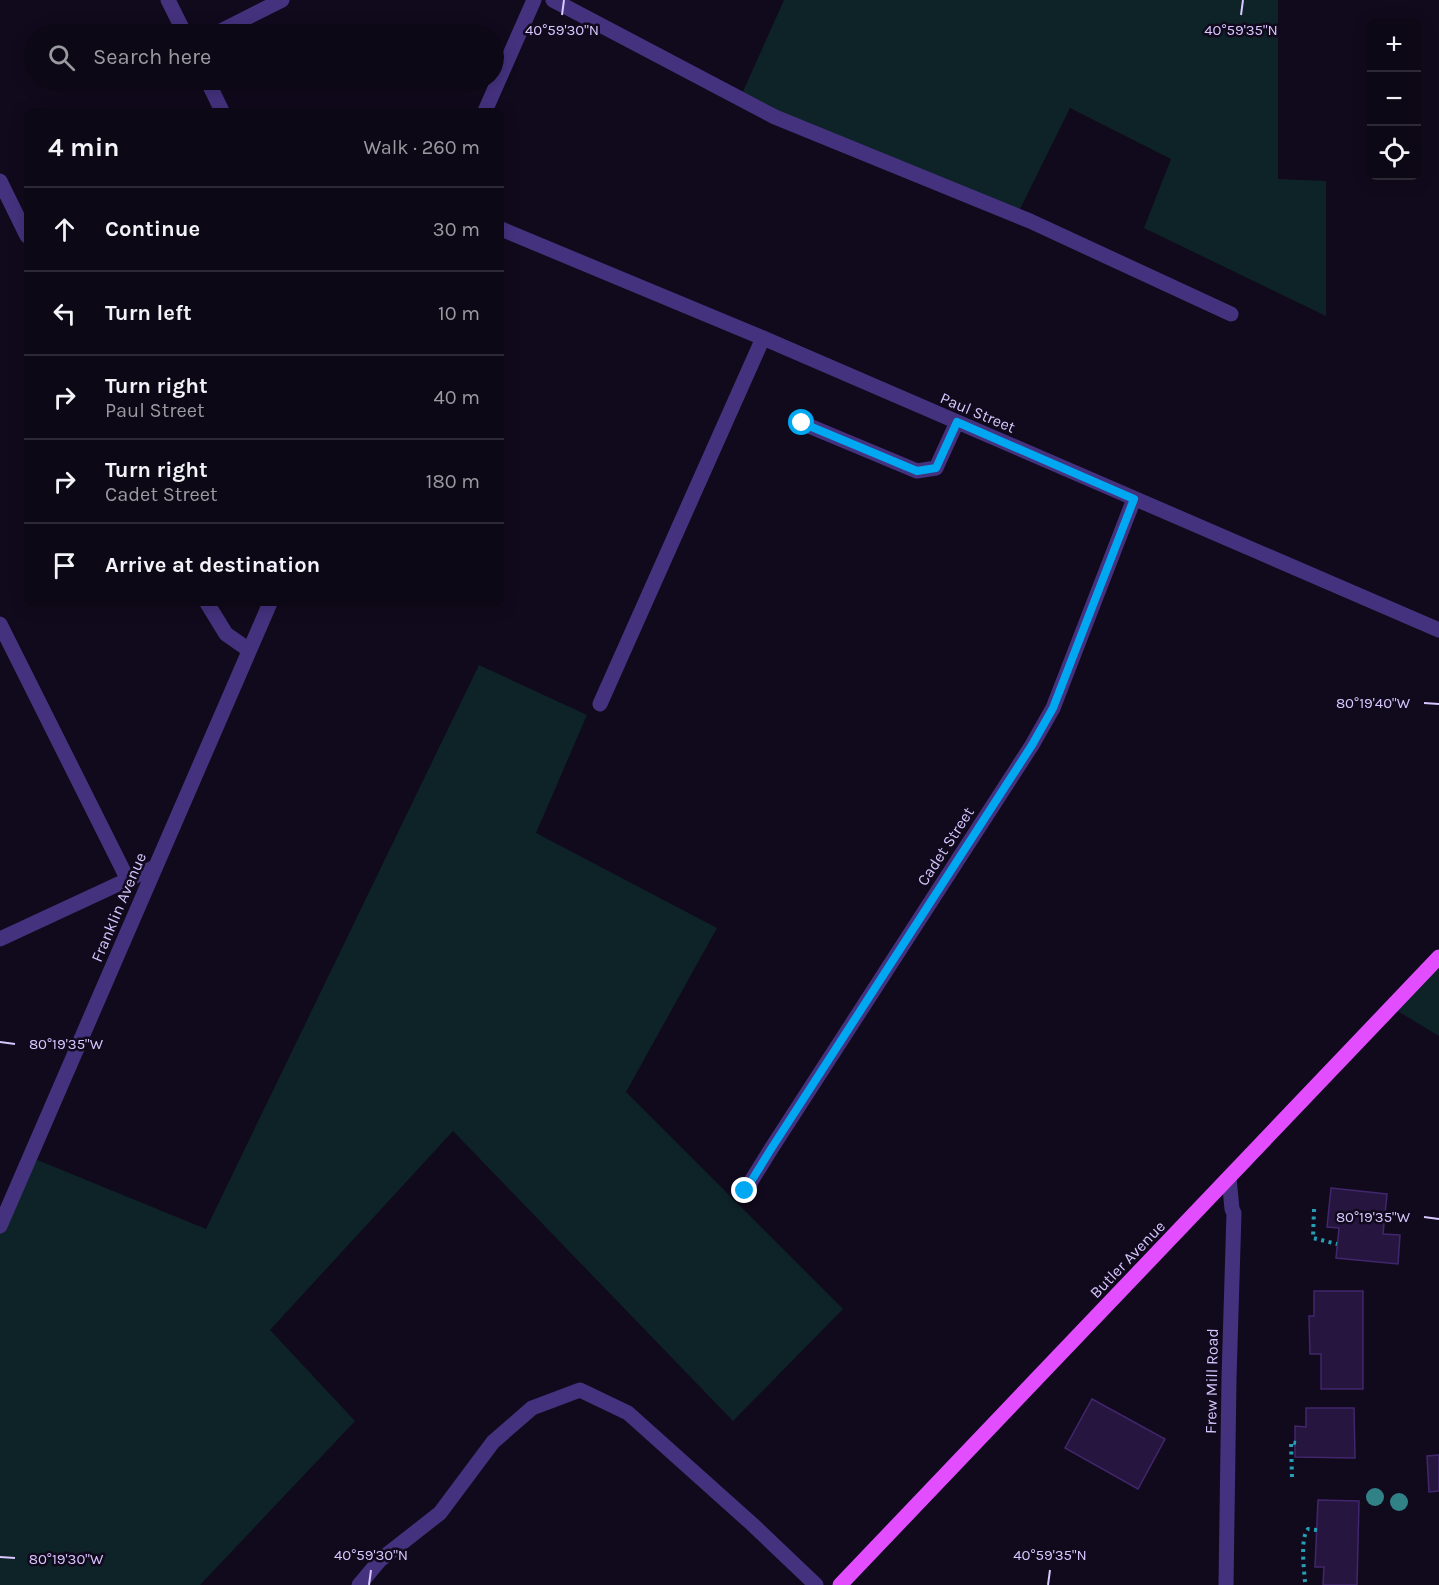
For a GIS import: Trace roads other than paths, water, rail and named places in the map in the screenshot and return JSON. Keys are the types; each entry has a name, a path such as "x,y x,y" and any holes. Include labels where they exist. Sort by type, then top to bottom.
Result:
{"main road":[{"name":"Butler Avenue","path":"840,1585 1439,957"}],"street":[{"path":"168,0 180,24"},
{"path":"235,24 282,0"},
{"path":"504,68 534,0"},
{"path":"553,0 775,117 1030,221 1231,314"},
{"path":"212,90 221,108"},
{"path":"486,108 494,90"},
{"path":"0,181 24,230"},
{"name":"Paul Street","path":"504,230 763,338 1439,630"},
{"path":"600,704 763,338"},
{"path":"802,423 917,471 936,468 957,422"},
{"name":"Cadet Street","path":"745,1191 1053,708 1134,499"},
{"path":"209,606 226,634 249,650"},
{"name":"Franklin Avenue","path":"0,1226 269,606"},
{"path":"0,624 128,880"},
{"path":"0,939 155,867"},
{"name":"Frew Mill Road","path":"1226,1585 1234,1213 1229,1178"},
{"path":"359,1585 380,1560 440,1513 493,1442 532,1408 580,1390 628,1413 752,1524 816,1585"}]}
